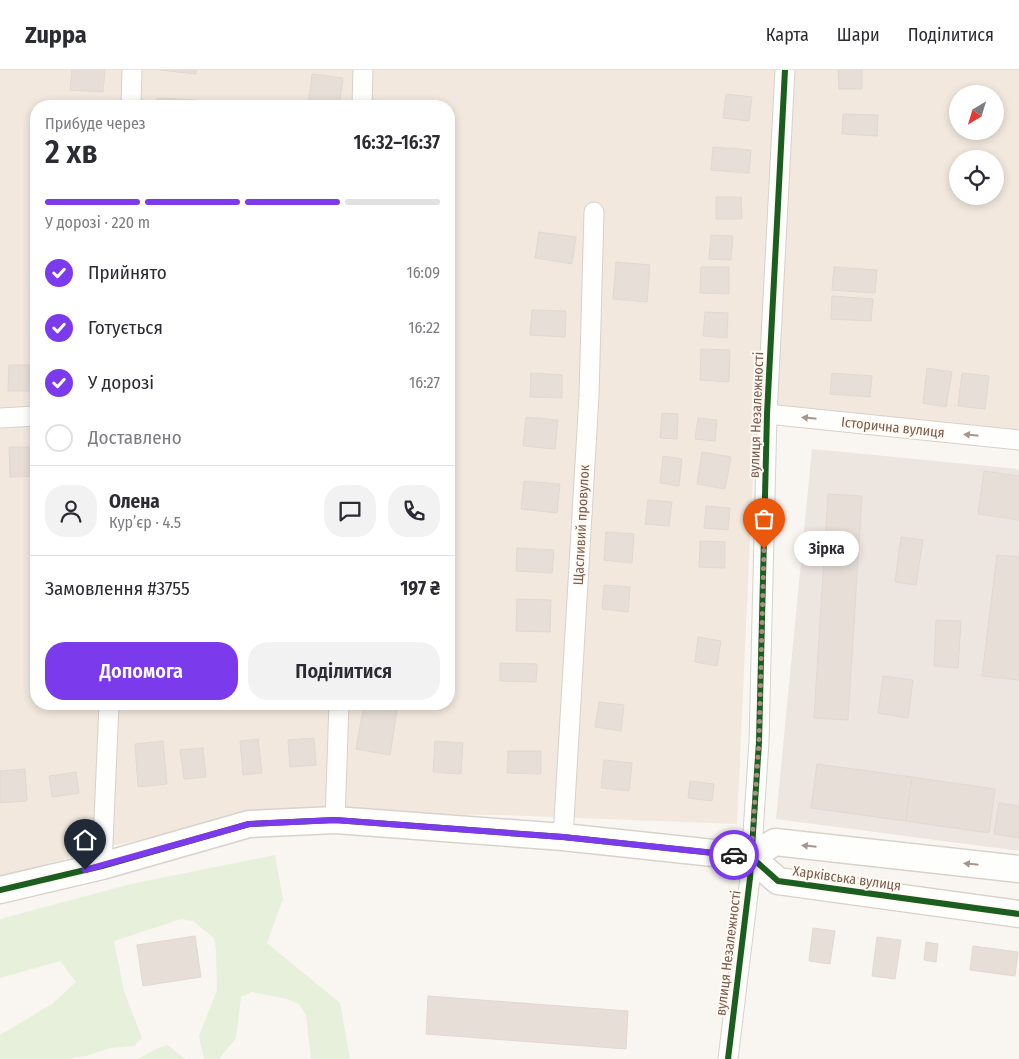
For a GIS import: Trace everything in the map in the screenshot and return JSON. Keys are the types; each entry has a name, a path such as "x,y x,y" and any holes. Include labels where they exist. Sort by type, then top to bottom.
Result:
{"street":[{"path":"131,100 132,70"},
{"path":"362,100 364,70"},
{"name":"вулиця Незалежності","path":"728,1059 751,857 759,742 767,414 785,70"},
{"name":"Щасливий провулок","path":"563,837 589,396 594,212"},
{"name":"Історична вулиця","path":"767,414 1019,440"},
{"path":"0,418 30,416"},
{"path":"102,866 109,710"},
{"path":"335,820 339,710"},
{"path":"0,890 102,866 249,824 335,820 563,837 751,857"},
{"name":"Харківська вулиця","path":"1019,869 775,842 751,857 778,882 1019,914"}],"shaded area":[{"path":"0,70 1019,70 1019,438 756,408 737,824 503,815 265,813 115,845 0,877"},
{"path":"812,449 1019,469 1019,851 776,819"}],"green space":[{"path":"275,855 283,899 267,943 340,1003 350,1059 311,1059 306,1015 299,1004 287,999 252,992 241,997 236,1038 219,1059 204,1059 199,1036 217,990 216,950 214,938 193,921 181,919 114,941 124,991 142,1038 134,1046 110,1048 86,1056 68,1059 0,1059 0,1035 52,1004 76,982 60,961 0,978 0,919 131,884"},
{"path":"167,1045 185,1059 138,1059 156,1049"}],"building":[{"path":"72,70 105,70 103,92 70,90"},
{"path":"160,70 196,70 196,74"},
{"path":"838,70 862,70 862,89 839,89"},
{"path":"312,74 343,78 340,100 309,100"},
{"path":"726,94 752,97 749,121 723,118"},
{"path":"157,98 197,100 157,100"},
{"path":"843,114 878,115 877,136 842,134"},
{"path":"713,147 751,150 749,173 711,170"},
{"path":"716,197 741,197 742,219 716,219"},
{"path":"539,232 576,237 572,264 535,258"},
{"path":"711,235 733,236 731,260 709,259"},
{"path":"616,262 650,265 647,302 613,299"},
{"path":"701,267 729,267 729,294 700,293"},
{"path":"834,267 877,270 875,293 832,290"},
{"path":"832,296 873,299 871,321 831,319"},
{"path":"532,310 566,311 565,337 530,335"},
{"path":"705,312 728,313 727,338 703,336"},
{"path":"701,349 730,350 729,382 700,380"},
{"path":"9,365 30,365 30,391 8,391"},
{"path":"927,368 952,372 946,407 923,403"},
{"path":"531,373 562,375 562,398 530,397"},
{"path":"832,373 872,376 870,397 830,394"},
{"path":"962,373 989,376 985,409 958,406"},
{"path":"662,413 678,414 677,439 660,438"},
{"path":"526,417 558,420 555,449 523,446"},
{"path":"698,418 717,420 715,441 695,439"},
{"path":"9,447 30,447 30,476 10,477"},
{"path":"702,452 731,457 725,489 697,484"},
{"path":"663,456 682,459 679,486 660,483"},
{"path":"984,471 1019,476 1019,520 978,514"},
{"path":"524,481 560,484 557,513 521,509"},
{"path":"828,494 862,496 848,720 814,718"},
{"path":"648,500 672,502 669,526 645,524"},
{"path":"706,506 730,508 728,530 704,528"},
{"path":"606,532 634,534 632,563 604,560"},
{"path":"901,537 923,540 916,585 895,582"},
{"path":"700,541 725,542 725,568 699,567"},
{"path":"517,548 554,550 552,573 516,571"},
{"path":"997,555 1019,557 1019,680 982,676"},
{"path":"604,585 630,587 628,612 602,609"},
{"path":"517,599 551,600 550,632 516,631"},
{"path":"936,620 961,621 958,668 934,666"},
{"path":"698,637 721,641 717,666 695,662"},
{"path":"500,663 537,664 536,682 500,681"},
{"path":"883,676 913,680 908,718 878,713"},
{"path":"599,702 624,705 621,731 595,727"},
{"path":"363,710 397,710 390,755 356,749"},
{"path":"314,738 316,765 290,767 288,740"},
{"path":"258,739 262,773 243,775 240,741"},
{"path":"163,741 167,784 138,787 135,744"},
{"path":"435,741 463,743 461,774 433,772"},
{"path":"203,748 206,777 184,779 180,750"},
{"path":"508,751 541,751 541,774 507,773"},
{"path":"604,760 632,763 629,791 601,788"},
{"path":"817,764 912,777 906,821 811,808"},
{"path":"25,769 27,801 0,803 0,771"},
{"path":"76,772 79,793 52,797 49,776"},
{"path":"912,777 995,789 989,833 906,821"},
{"path":"690,781 714,784 712,801 688,798"},
{"path":"999,803 1019,806 1019,838 994,834"},
{"path":"813,928 835,931 830,964 809,961"},
{"path":"195,936 201,977 143,986 137,945"},
{"path":"877,937 901,940 895,979 872,976"},
{"path":"926,942 938,944 936,962 924,960"},
{"path":"973,946 1018,952 1015,976 970,970"},
{"path":"428,996 628,1011 626,1049 426,1034"}],"cycle path":[{"path":"728,1059 750,878 759,742 767,414 785,70"},
{"path":"0,890 102,866 249,824 335,820 563,837 751,857 778,881 1019,914"}],"way so far":[{"path":"734,855 751,857 759,742 764,549"}],"place":[{"name":"Зірка","path":"764,549"}],"route":[{"path":"85,870 249,824 335,820 563,837 734,855"}]}
